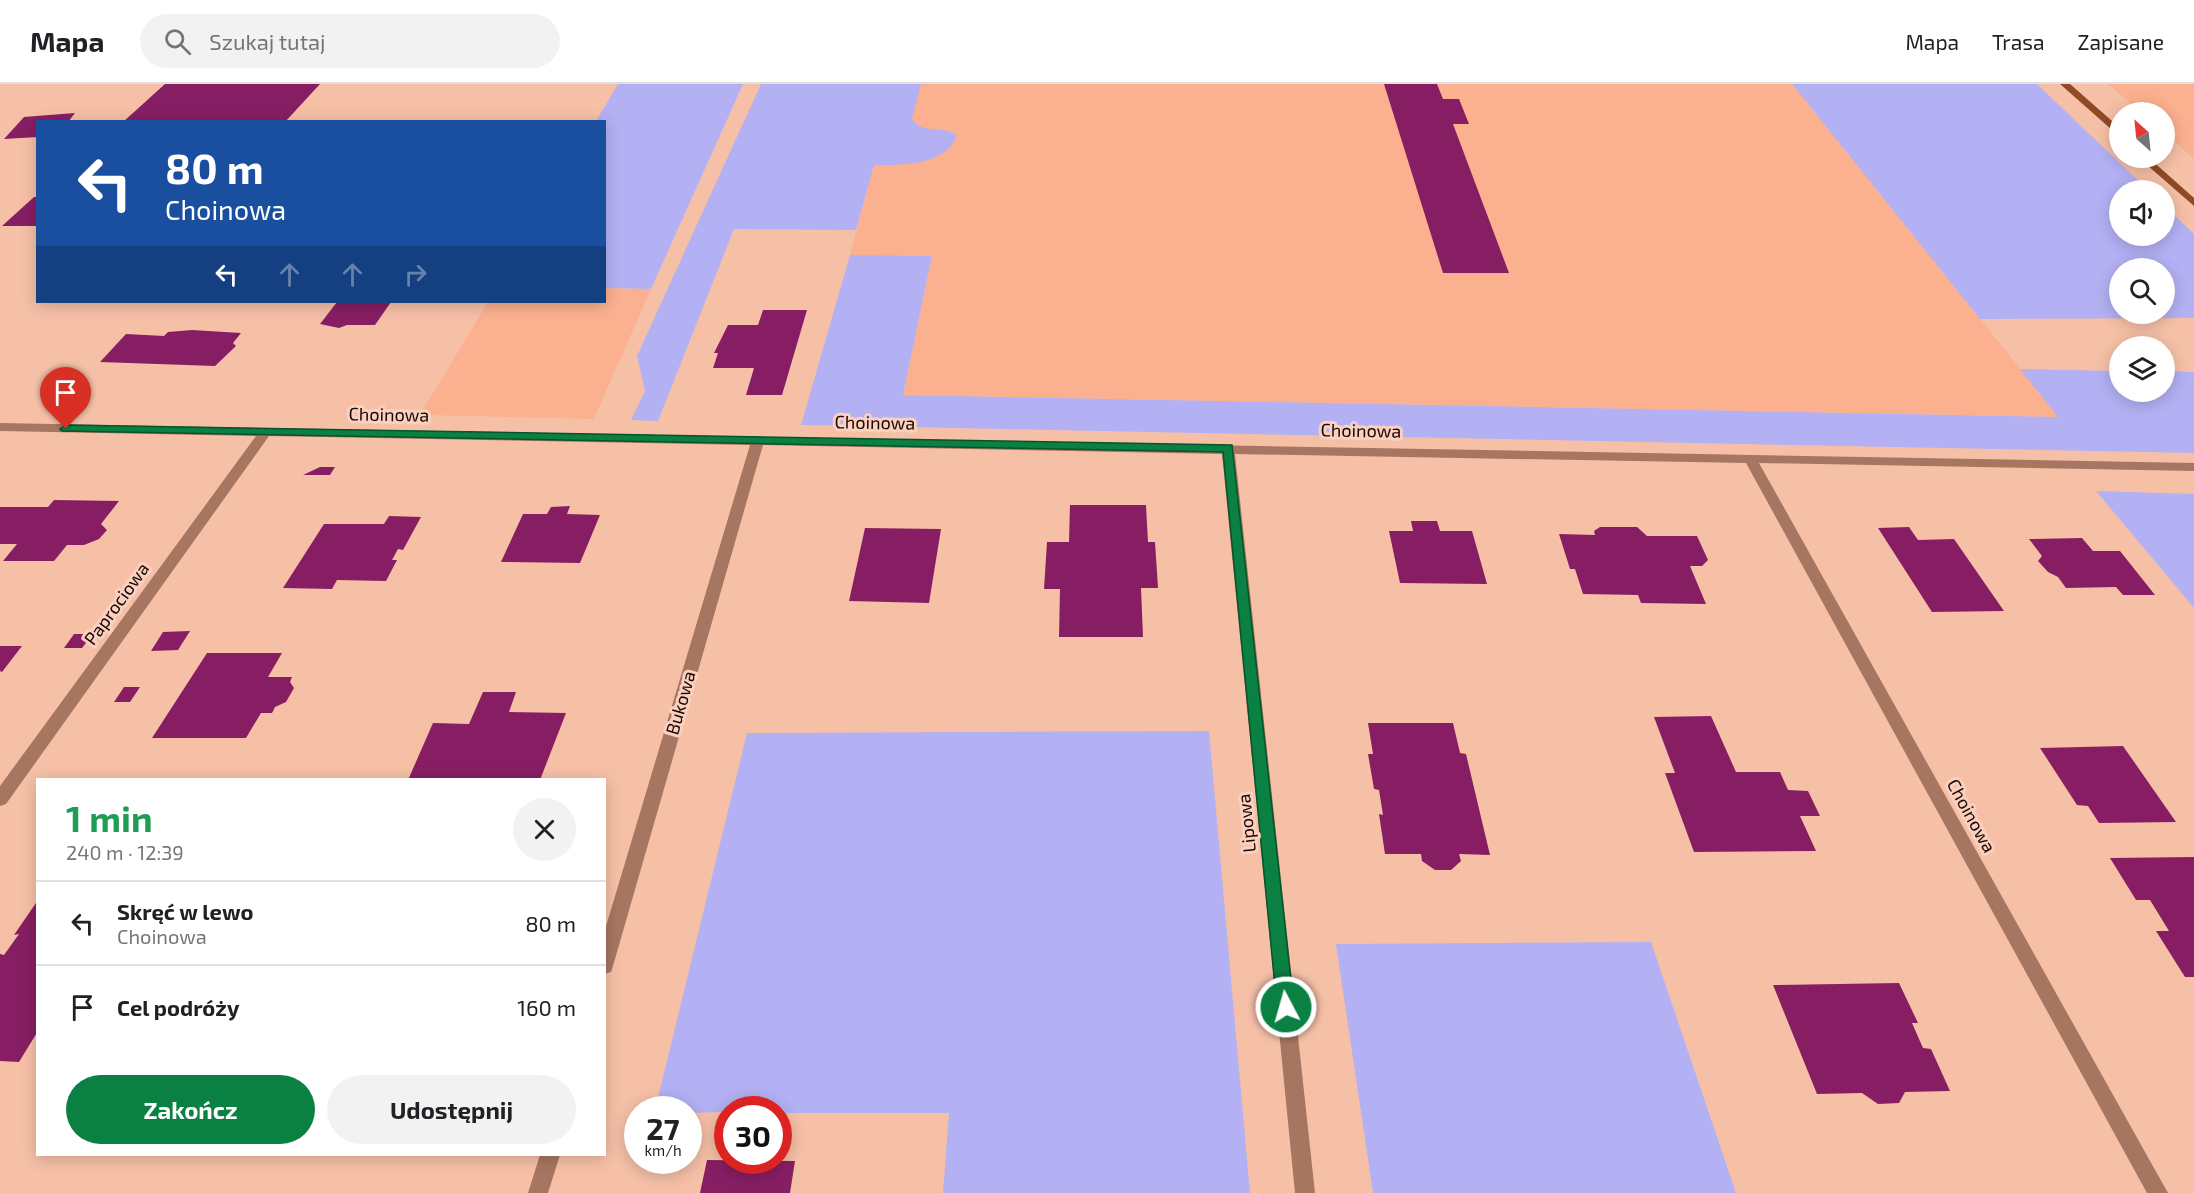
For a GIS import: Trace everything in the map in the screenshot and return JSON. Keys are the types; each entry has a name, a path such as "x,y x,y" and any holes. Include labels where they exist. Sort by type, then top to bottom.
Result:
{"street":[{"path":"2065,84 2109,124"},
{"path":"2155,168 2194,203"},
{"name":"Choinowa","path":"0,428 2194,466"},
{"name":"Paprociowa","path":"0,799 265,432"},
{"name":"Bukowa","path":"606,959 758,440"},
{"name":"Lipowa","path":"1228,448 1305,1193"},
{"name":"Choinowa","path":"1749,457 2158,1193"},
{"path":"538,1193 550,1156"}],"shaded area":[{"path":"618,84 743,84 651,289 606,288 606,120 597,120"},
{"path":"761,84 921,84 912,119 921,127 957,135 952,145 944,153 922,162 874,165 856,230 734,229 658,421 631,420 645,391 637,356"},
{"path":"895,84 1792,84 2059,417 903,395 932,257 850,255"},
{"path":"1792,84 2037,84 2109,153 2109,168 2125,168 2138,180 2109,180 2109,246 2175,246 2175,216 2194,234 2194,318 2175,318 2175,258 2109,258 2109,318 1980,319"},
{"path":"2108,84 2194,84 2194,159 2175,142 2175,102 2129,102"},
{"path":"850,255 932,256 903,395 2058,417 2020,369 2109,371 2109,402 2175,402 2175,371 2194,372 2194,453 801,425"},
{"path":"606,288 651,289 594,419 420,415 487,303 606,303"},
{"path":"2096,491 2194,494 2194,608"},
{"path":"1209,731 1250,1193 943,1193 949,1113 792,1113 792,1096 714,1096 714,1112 702,1113 702,1096 658,1096 747,733"},
{"path":"1651,942 1736,1193 1373,1193 1336,944"}],"building":[{"path":"165,84 320,84 287,120 125,120"},
{"path":"1384,84 1437,84 1443,99 1459,99 1469,124 1453,124 1509,273 1443,273"},
{"path":"75,113 70,120 36,120 36,137 4,139 24,117"},
{"path":"34,197 36,197 36,226 2,226"},
{"path":"336,303 390,303 375,325 347,325 339,328 320,324"},
{"path":"763,310 807,310 782,395 746,395 754,368 713,368 718,353 714,353 728,325 758,325"},
{"path":"192,330 241,333 233,343 236,346 215,366 100,362 126,334 164,336 168,332"},
{"path":"320,467 335,467 330,475 303,475"},
{"path":"54,500 119,501 101,524 107,530 99,539 84,545 67,545 54,561 3,561 17,544 0,544 0,507 48,507"},
{"path":"1070,505 1146,505 1148,542 1155,542 1158,588 1141,588 1143,637 1059,637 1060,589 1044,589 1047,542 1069,542"},
{"path":"570,506 567,514 600,515 580,563 501,562 523,514 547,514 551,507"},
{"path":"389,516 421,517 403,550 398,549 392,560 397,560 386,581 337,580 332,589 283,588 324,524 384,524"},
{"path":"1411,521 1437,521 1440,531 1472,531 1487,584 1400,583 1389,531 1413,531"},
{"path":"1600,527 1637,527 1647,536 1697,536 1708,560 1702,566 1690,566 1706,604 1641,603 1638,595 1583,594 1575,569 1570,569 1559,534 1595,535 1594,531"},
{"path":"1909,527 1918,540 1954,539 2004,611 1932,612 1878,528"},
{"path":"865,528 941,529 929,603 849,601"},
{"path":"2082,538 2093,551 2120,551 2155,595 2123,595 2116,587 2066,588 2058,577 2048,572 2038,561 2042,556 2029,539"},
{"path":"190,631 178,650 151,651 163,632"},
{"path":"74,634 93,634 82,648 64,648"},
{"path":"0,646 22,646 2,672 0,671"},
{"path":"207,653 282,653 268,677 292,677 290,682 294,688 286,702 275,707 272,713 261,713 246,738 152,738"},
{"path":"124,687 140,687 130,702 114,702"},
{"path":"483,692 516,692 509,712 566,713 541,778 409,778 433,723 469,724"},
{"path":"1711,716 1736,772 1780,772 1788,790 1808,791 1820,816 1800,816 1816,851 1694,852 1665,773 1675,773 1654,717"},
{"path":"1368,723 1453,723 1460,753 1466,754 1490,855 1459,854 1461,861 1451,870 1435,870 1422,861 1421,854 1385,854 1379,814 1383,815 1379,790 1374,789 1368,754 1373,754"},
{"path":"2123,746 2176,822 2099,823 2088,806 2077,805 2040,748"},
{"path":"2194,857 2194,977 2185,977 2156,931 2169,931 2150,900 2136,900 2110,858"},
{"path":"36,903 36,1034 19,1062 0,1061 0,954 4,955 19,934 14,935"},
{"path":"1899,983 1918,1023 1912,1023 1923,1048 1931,1049 1950,1091 1905,1092 1899,1103 1878,1104 1862,1093 1817,1094 1773,985"},
{"path":"707,1160 714,1160 714,1174 792,1174 792,1161 795,1161 790,1193 700,1193"}],"route":[{"path":"66,429 1228,448 1286,1007"}]}
